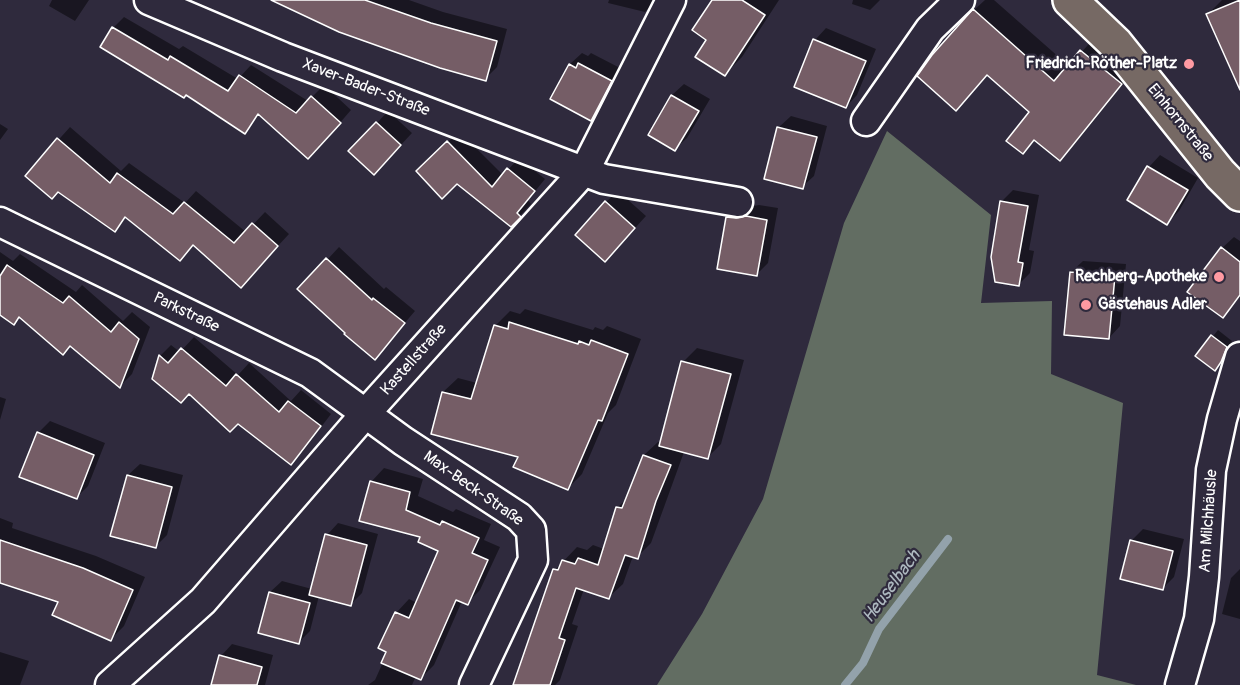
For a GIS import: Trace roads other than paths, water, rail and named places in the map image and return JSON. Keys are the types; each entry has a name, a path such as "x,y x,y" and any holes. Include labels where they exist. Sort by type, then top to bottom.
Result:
{"main road":[{"name":"Einhornstraße","path":"1070,0 1116,44 1220,174 1240,194"}],"street":[{"name":"Xaver-Bader-Straße","path":"149,0 283,57 604,179 738,202"},
{"name":"Kastellstraße","path":"110,685 203,601 366,413 585,170 671,0"},
{"path":"866,121 930,29 960,0"},
{"name":"Parkstraße","path":"0,222 310,373 366,413"},
{"name":"Am Milchhäusle","path":"1180,685 1199,619 1211,470 1222,419 1240,357"},
{"name":"Max-Beck-Straße","path":"366,413 403,441 519,517 531,530 533,560 474,685"}],"waterway":[{"name":"Heuselbach","path":"845,685 863,663 879,629 948,539"}],"place":[{"name":"Friedrich-Röther-Platz","path":"1189,64"},
{"name":"Rechberg-Apotheke","path":"1219,277"},
{"name":"Gästehaus Adler","path":"1086,305"}]}
